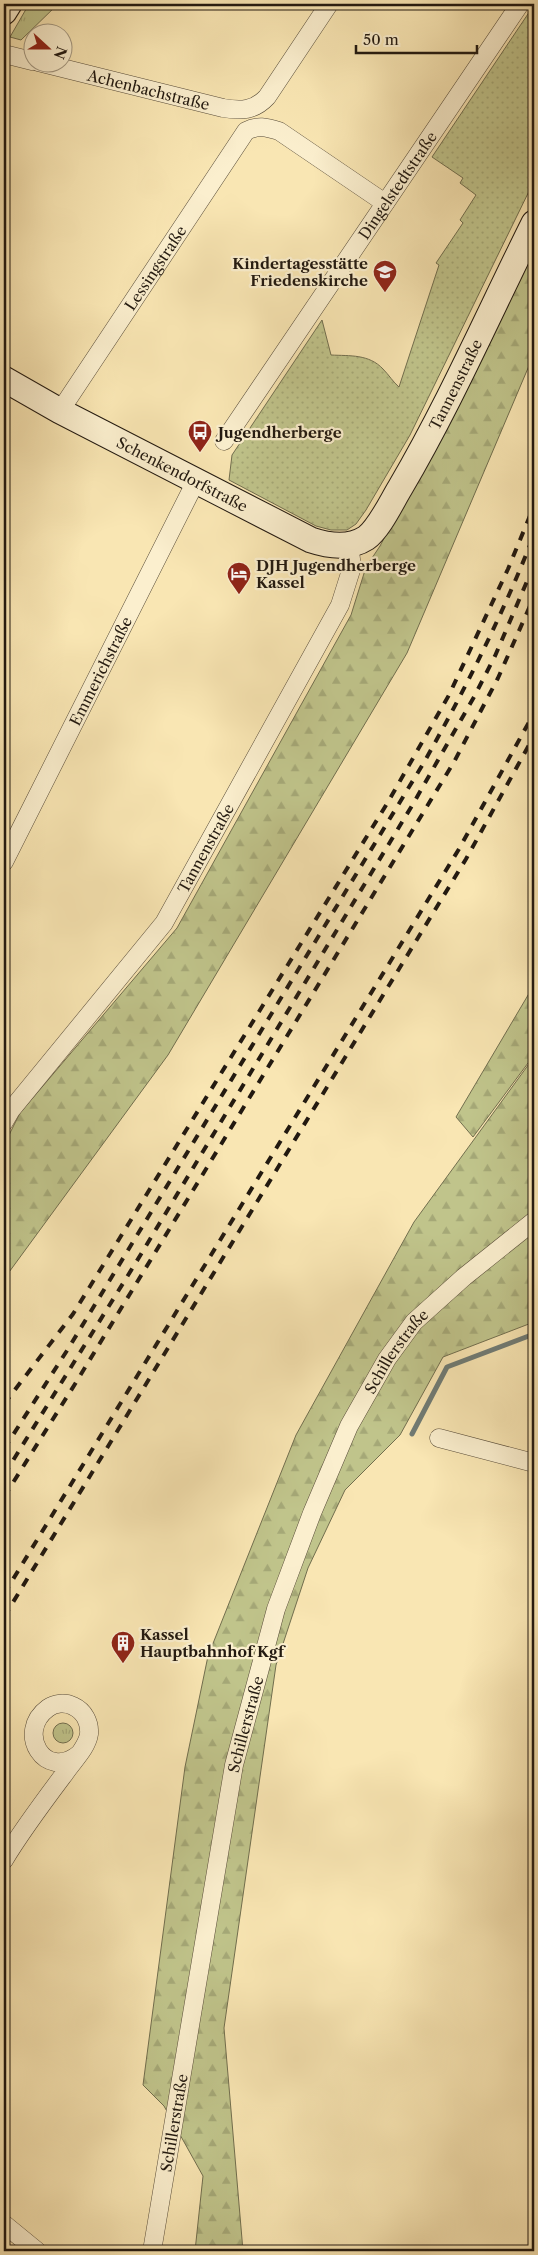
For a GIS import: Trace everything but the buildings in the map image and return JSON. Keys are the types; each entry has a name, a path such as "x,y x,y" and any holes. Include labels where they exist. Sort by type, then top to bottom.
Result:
{"street":[{"path":"4,12 9,4"},
{"name":"Achenbachstraße","path":"72,70 223,108 249,110 259,105 267,97 329,4"},
{"name":"Dingelstedtstraße","path":"224,440 520,4"},
{"path":"4,54 22,58"},
{"name":"Lessingstraße","path":"60,411 246,131 255,127 267,127 279,131 385,203"},
{"name":"Tannenstraße","path":"4,1122 11,1110 169,915 340,605 358,541 383,517 420,454 534,223"},
{"name":"Schenkendorfstraße","path":"4,379 60,411 311,540 325,545 358,541"},
{"name":"Emmerichstraße","path":"4,862 196,481"},
{"name":"Schillerstraße","path":"152,2251 234,1765 276,1609 312,1513 349,1426 386,1359 414,1322 534,1221"},
{"path":"439,1438 534,1463"},
{"path":"4,1860 79,1754"},
{"path":"4,2224 37,2251"}],"green space":[{"path":"29,4 58,4 40,22 22,22 21,40 10,37"},
{"path":"534,5 534,181 410,435 366,510 356,524 347,530 331,530 316,526 229,480 232,455 322,320 331,355 359,357 372,361 378,364 399,387 439,265 436,263 463,223 460,220 476,195 460,183 463,178 432,157"},
{"path":"534,245 534,354 407,653 168,1055 4,1279 4,1145 20,1113 177,928 351,615 366,567 380,546 430,451"},
{"path":"534,985 534,1055 473,1137 456,1117"},
{"path":"534,1057 534,1322 443,1357 400,1435 345,1490 308,1568 276,1665 224,2028 243,2251 195,2251 203,2176 164,2106 143,2085 185,1767 208,1656 296,1435 414,1222"},
{"path":"63,1723 70,1726 73,1733 70,1740 63,1743 56,1740 53,1733 56,1726"}],"waterway":[{"path":"412,1434 447,1367 534,1334"}],"railway":[{"path":"4,1404 73,1314 388,802 449,695 508,569 534,506"},
{"path":"4,1449 68,1349 423,764 483,651 534,535"},
{"path":"4,1475 135,1264 413,804 474,697 495,656 534,565"},
{"path":"4,1497 75,1384 454,762 498,678 534,597"},
{"path":"4,1594 459,849 534,713"},
{"path":"4,1617 466,859 534,736"}],"place":[{"name":"Kindertagesstätte Friedenskirche","path":"385,293"},
{"name":"Jugendherberge","path":"200,453"},
{"name":"DJH Jugendherberge Kassel","path":"239,595"},
{"name":"Kassel Hauptbahnhof Kgf","path":"123,1664"}]}
